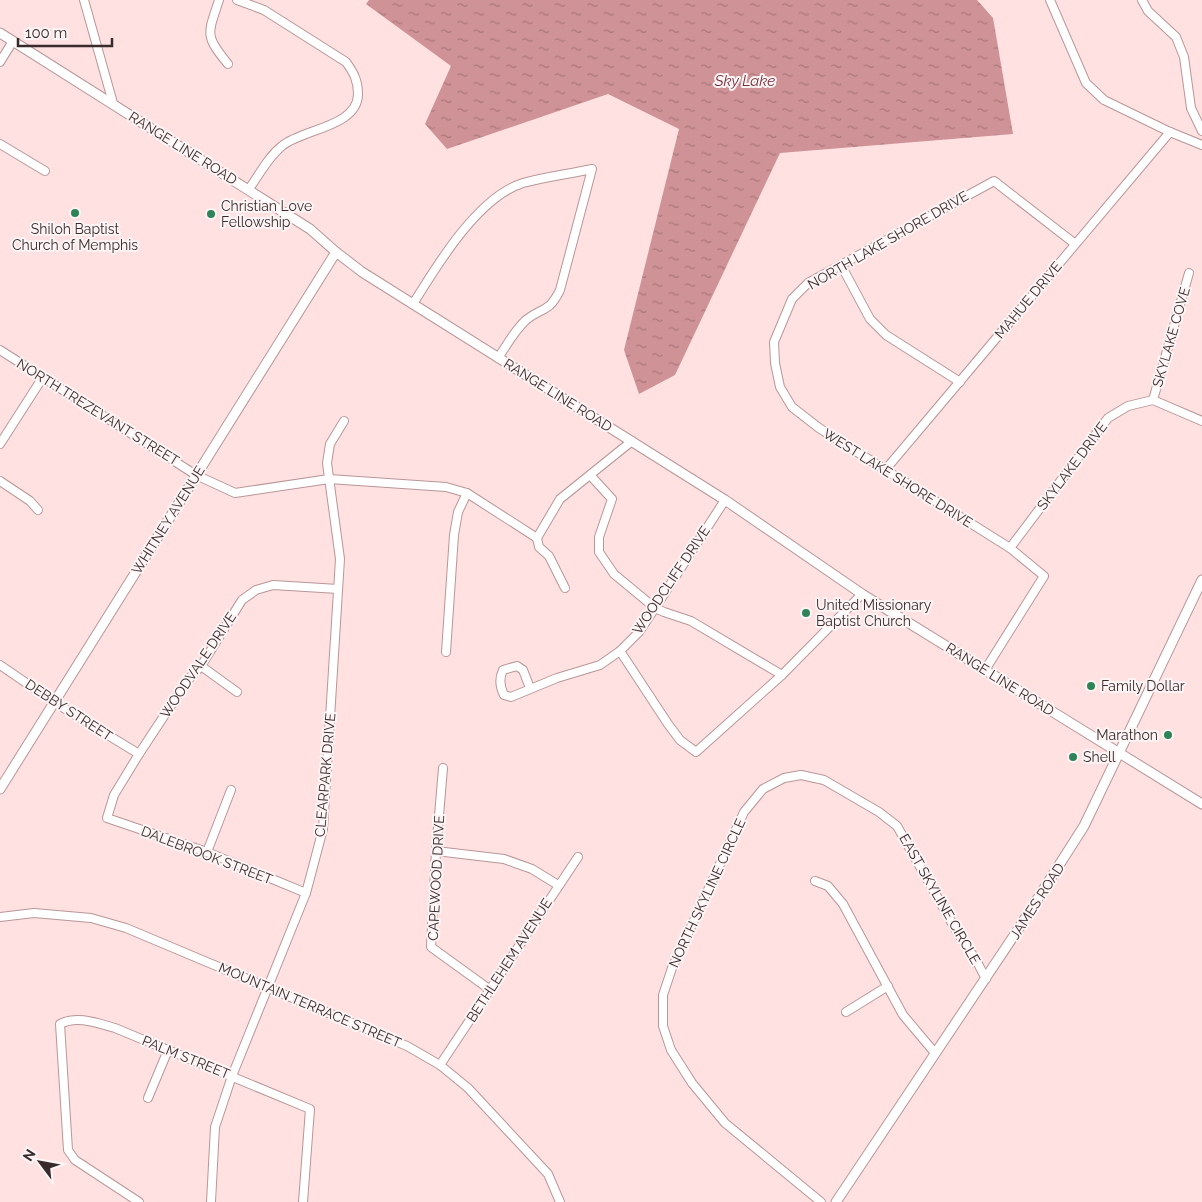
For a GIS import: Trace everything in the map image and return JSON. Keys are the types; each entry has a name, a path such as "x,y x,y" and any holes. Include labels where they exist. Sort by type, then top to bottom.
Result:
{"main road":[{"name":"RANGE LINE ROAD","path":"0,33 310,228 336,252 362,272 725,500 862,594 1202,804"},
{"name":"WHITNEY AVENUE","path":"0,788 336,252"},
{"name":"JAMES ROAD","path":"836,1202 1071,849 1094,808 1202,580"}],"street":[{"path":"84,0 113,103"},
{"path":"219,0 210,34 212,44 228,64"},
{"path":"237,0 264,10 346,62 354,73 358,84 358,98 346,117 292,139 281,146 249,190"},
{"path":"1050,0 1086,83 1104,100 1170,132 1202,145"},
{"path":"1142,0 1148,11 1176,37 1184,58 1191,108 1202,131"},
{"path":"0,62 13,41"},
{"name":"MAHUE DRIVE","path":"886,469 1170,132"},
{"path":"0,144 45,171"},
{"path":"413,304 435,268 462,234 486,206 502,193 522,184 592,169 560,290 555,301 546,310 528,318 517,329 498,358"},
{"name":"NORTH LAKE SHORE DRIVE","path":"775,363 774,342 792,298 808,284 994,181 1074,244"},
{"path":"841,265 870,319 886,335 960,382"},
{"name":"SKYLAKE COVE","path":"1154,400 1189,273"},
{"name":"NORTH TREZEVANT STREET","path":"0,350 196,475 235,493 328,479 446,487 467,493 536,538"},
{"name":"WEST LAKE SHORE DRIVE","path":"775,363 780,387 792,407 819,428 1010,548 1044,576 985,670"},
{"path":"0,444 43,377"},
{"path":"1154,400 1202,421"},
{"name":"SKYLAKE DRIVE","path":"1010,548 1108,418 1128,406 1154,400"},
{"name":"CLEARPARK DRIVE","path":"211,1202 215,1127 232,1076 306,893 323,828 340,559 327,463 330,444 344,420"},
{"path":"565,588 549,556 539,547 536,538 560,499 632,441"},
{"path":"590,475 612,499 598,537 599,552 614,574 655,608 691,621 782,675"},
{"path":"0,481 30,501 38,510"},
{"path":"446,652 454,535 458,512 467,493"},
{"name":"WOODCLIFF DRIVE","path":"530,688 523,670 517,666 503,670 501,690 504,695 511,697 557,678 600,665 620,652 638,632 655,608 725,500"},
{"name":"WOODVALE DRIVE","path":"107,818 114,795 139,754 187,681 201,666 242,600 256,590 274,585 338,589"},
{"path":"620,652 680,740 696,752 782,675 862,594"},
{"name":"DEBBY STREET","path":"0,665 54,702 139,754"},
{"path":"201,666 237,692"},
{"name":"CAPEWOOD DRIVE","path":"443,768 431,947 490,989"},
{"name":"EAST SKYLINE CIRCLE","path":"784,778 801,775 824,780 879,812 897,826 986,979"},
{"name":"NORTH SKYLINE CIRCLE","path":"784,778 763,789 744,812 672,968 663,995 663,1026 671,1050 676,1058 692,1083 724,1123 821,1202"},
{"path":"207,852 231,790"},
{"name":"DALEBROOK STREET","path":"107,818 207,852 306,893"},
{"path":"436,850 504,859 532,869 558,885"},
{"name":"BETHLEHEM AVENUE","path":"440,1065 578,857"},
{"path":"815,881 828,886 843,904 903,1015 935,1053"},
{"name":"MOUNTAIN TERRACE STREET","path":"0,917 34,913 91,918 126,928 407,1046 440,1065 468,1088 548,1174 560,1202"},
{"path":"846,1012 888,986"},
{"name":"PALM STREET","path":"139,1202 75,1160 68,1150 60,1024 69,1019 86,1020 115,1028 310,1109 303,1202"},
{"path":"148,1098 168,1050"}],"water":[{"name":"Sky Lake","path":"369,0 977,0 993,18 1013,134 780,153 675,375 639,394 624,350 679,129 608,94 447,149 425,124 451,66 366,4"}],"place":[{"name":"Shiloh Baptist Church of Memphis","path":"75,213"},
{"name":"Christian Love Fellowship","path":"211,214"},
{"name":"United Missionary Baptist Church","path":"806,613"},
{"name":"Family Dollar","path":"1091,686"},
{"name":"Marathon","path":"1168,735"},
{"name":"Shell","path":"1073,757"}]}
